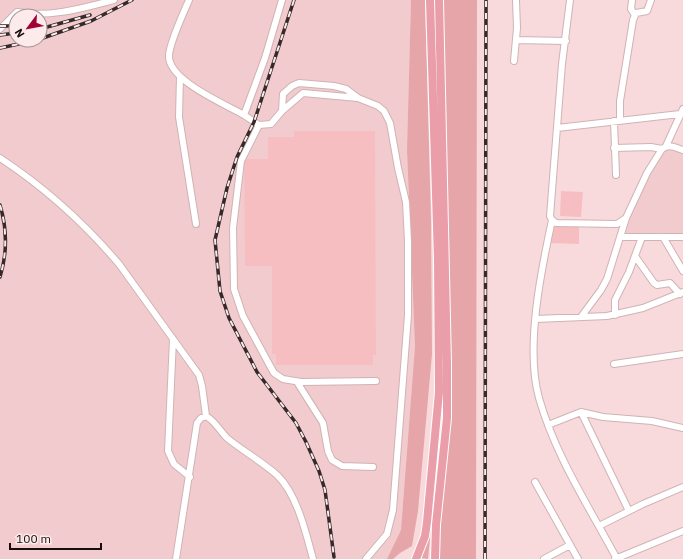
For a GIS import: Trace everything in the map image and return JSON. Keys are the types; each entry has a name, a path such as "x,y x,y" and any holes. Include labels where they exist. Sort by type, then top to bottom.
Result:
{"main road":[{"path":"416,559 425,536 427,522 438,392 438,259 430,0"},
{"path":"435,559 436,525 447,418 448,364 438,0"}],"street":[{"path":"0,29 17,12 31,15 53,14 114,0"},
{"path":"189,0 169,54 170,63 180,77 259,125 271,124 282,110 292,104 299,94 303,92 358,98"},
{"path":"244,115 265,58 282,0"},
{"path":"514,61 516,40 516,0"},
{"path":"570,0 557,128 550,216 552,220 540,274 536,319 534,369 539,397 548,425 560,452 616,559 683,531"},
{"path":"616,175 614,148 620,101 635,15 631,9 632,0"},
{"path":"635,15 638,12 647,11 651,0"},
{"path":"516,40 566,41"},
{"path":"180,77 179,117 196,224"},
{"path":"282,110 283,94 292,86 299,83 334,86 346,89 358,98 378,106 384,111 390,123 406,202 408,242 408,315 393,510 387,534 366,559"},
{"path":"557,128 682,111"},
{"path":"581,317 601,290 607,279 626,218 647,173 664,147 682,111"},
{"path":"259,125 241,161 233,228 234,289 243,316 268,364 274,373 283,379 297,382 376,381"},
{"path":"614,148 664,147 683,150"},
{"path":"0,158 27,175 104,247 199,375 206,416"},
{"path":"552,220 556,223 617,224 626,218"},
{"path":"620,237 683,237"},
{"path":"615,315 615,300 642,237"},
{"path":"663,237 683,271"},
{"path":"635,256 654,283 657,285 670,284 682,293"},
{"path":"536,319 615,315 643,308 682,293"},
{"path":"173,339 168,451 174,464 190,477"},
{"path":"614,364 683,354"},
{"path":"297,382 321,417 328,450 332,460 342,466 373,467"},
{"path":"548,425 581,412 603,417 652,421 683,428"},
{"path":"581,412 628,511"},
{"path":"176,559 190,477 197,423 201,418 206,416"},
{"path":"206,416 211,419 228,438 278,476 287,488 299,513 313,559"},
{"path":"535,482 578,559"},
{"path":"600,526 628,511 683,486"},
{"path":"544,559 570,545"}],"shaded area":[{"path":"0,0 411,0 407,150 415,346 401,530 387,559 0,559"},
{"path":"411,0 425,0 431,220 432,354 418,511 412,546 393,559 387,559 401,530 415,346 407,150"},
{"path":"441,0 477,0 476,559 438,559 436,549 448,415"},
{"path":"668,147 683,152 683,234 623,235 628,218 649,174 664,149"},
{"path":"435,487 428,559 419,558 424,550"}],"building":[{"path":"294,131 375,131 376,355 373,355 373,365 276,365 276,354 272,354 272,266 245,266 244,159 268,159 268,137 294,137"},
{"path":"561,191 583,192 581,217 560,216"},
{"path":"553,225 579,225 579,244 549,243"}],"railway":[{"path":"48,36 91,21 132,0"},
{"path":"294,0 254,122 237,157 227,188 215,240 220,291 229,318 257,372 296,423 319,471 325,490 334,557"},
{"path":"485,559 486,0"},
{"path":"48,27 90,15"},
{"path":"0,26 8,26"},
{"path":"0,35 8,34"},
{"path":"0,48 8,46"},
{"path":"0,205 5,232 5,250 0,277"}]}
